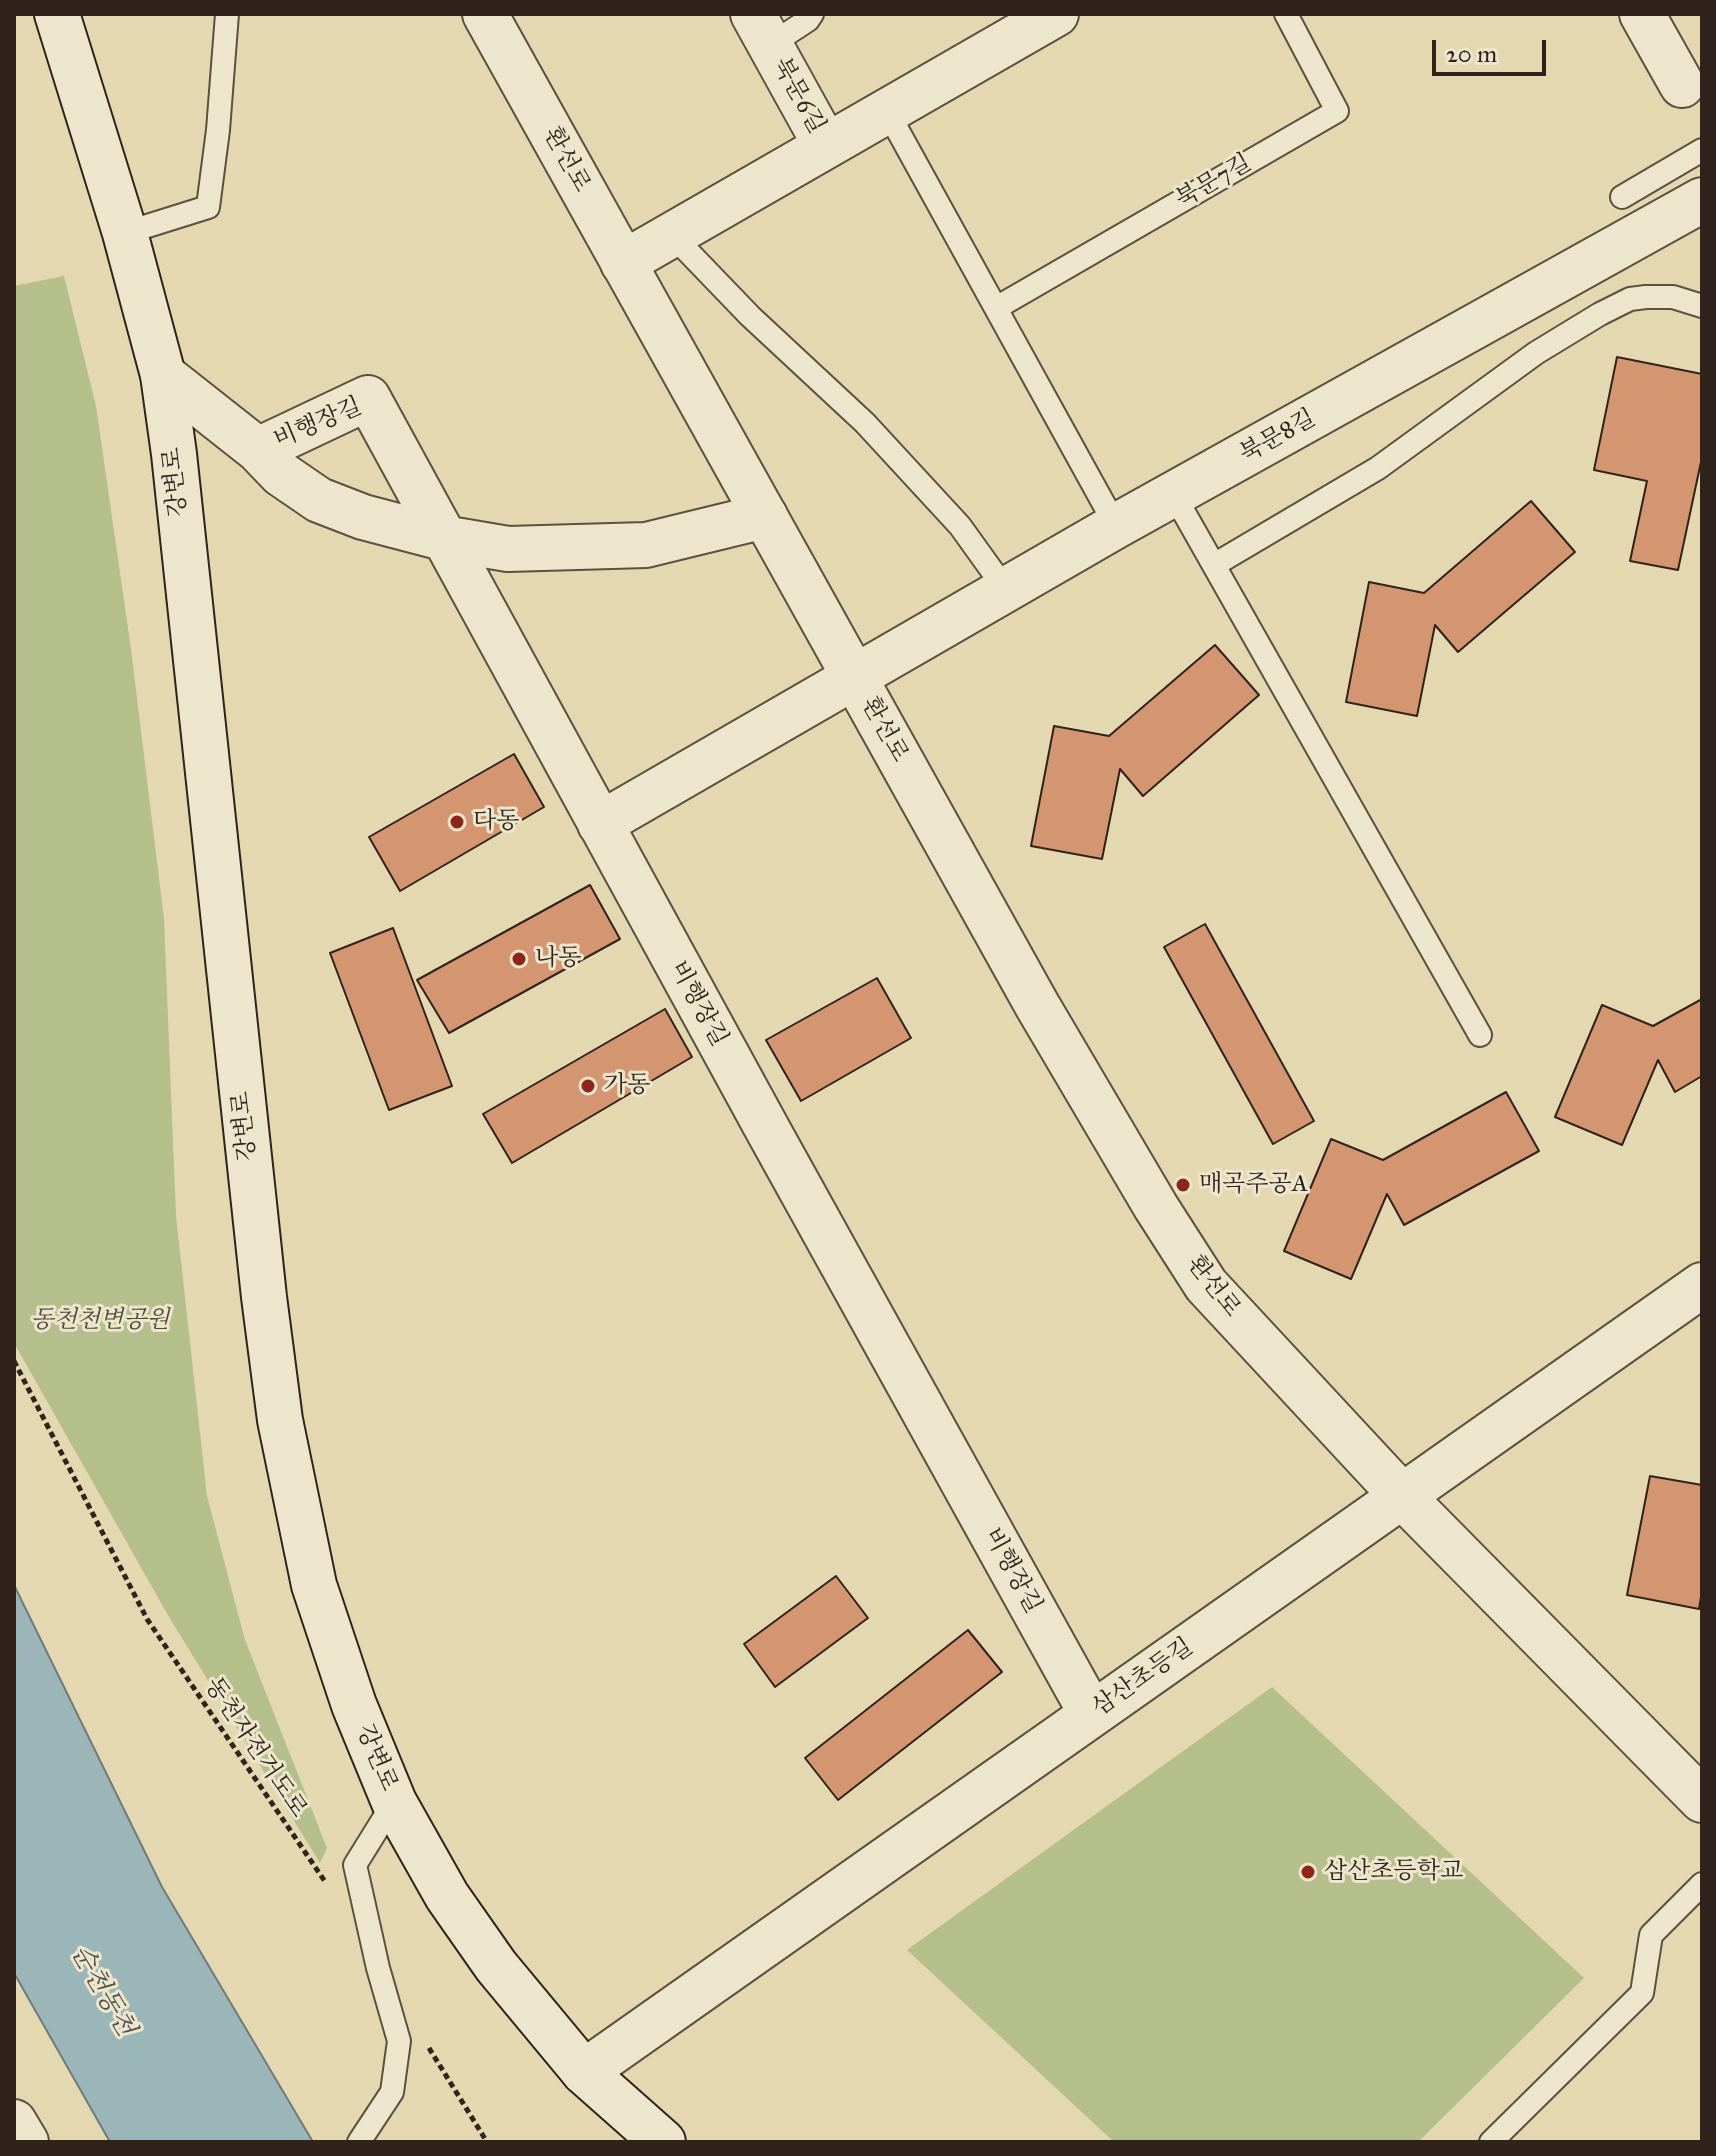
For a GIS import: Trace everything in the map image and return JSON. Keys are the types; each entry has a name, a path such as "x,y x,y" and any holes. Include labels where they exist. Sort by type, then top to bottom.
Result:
{"street":[{"name":"강변로","path":"57,14 125,233 163,375 264,1297 280,1420 314,1585 354,1705 394,1802 447,1896 479,1943 584,2072 663,2142"},
{"name":"환선로","path":"485,14 1037,1005 1156,1207 1206,1285 1403,1497 1702,1800"},
{"path":"623,263 1056,14"},
{"path":"1642,14 1682,85"},
{"name":"북문6길","path":"762,29 826,146"},
{"name":"북문8길","path":"854,676 1116,526 1702,200"},
{"path":"163,375 258,450 281,474 319,500 363,517 443,538 508,549 646,545 765,516"},
{"name":"비행장길","path":"258,450 368,398 1091,1713"},
{"name":"환선로","path":"600,824 854,676"},
{"name":"삼산초등길","path":"584,2072 1702,1285"},
{"path":"14,2122 26,2142"}],"lane":[{"path":"125,233 208,207 218,130 227,14"},
{"name":"북문6길","path":"762,29 808,20 812,14"},
{"name":"북문7길","path":"996,308 1337,111 1286,14"},
{"path":"887,111 1116,526"},
{"path":"1622,197 1702,150"},
{"path":"672,235 750,316 865,423 960,526 1006,590"},
{"path":"1214,565 1378,468 1536,353 1600,314 1630,299 1646,297 1673,297 1702,306"},
{"path":"1174,495 1480,1035"},
{"path":"359,2142 392,2092 399,2041 378,1968 355,1865 394,1802"},
{"path":"1491,2142 1642,1993 1651,1935 1702,1884"}],"path":[{"name":"동천자전거도로","path":"14,1361 147,1619 331,1891"},
{"path":"427,2044 487,2142"}],"green space":[{"name":"동천천변공원","path":"64,276 96,406 131,649 164,919 176,1216 207,1496 245,1640 327,1848 320,1863 169,1617 14,1343 14,286"},
{"path":"1272,1687 1584,1978 1418,2142 1114,2142 907,1950"}],"water":[{"name":"순천동천","path":"14,1585 162,1887 313,2142 110,2142 14,1973"}],"building":[{"path":"1617,357 1702,374 1702,457 1678,570 1630,561 1647,481 1594,470"},
{"path":"1531,501 1575,552 1458,652 1435,625 1417,716 1346,702 1369,582 1424,593"},
{"path":"1215,645 1259,695 1143,796 1120,769 1102,859 1031,846 1054,726 1109,736"},
{"name":"다동","path":"514,754 544,807 400,891 369,837"},
{"name":"나동","path":"590,885 620,939 449,1033 417,980"},
{"path":"1205,924 1314,1121 1273,1144 1164,947"},
{"path":"393,928 452,1086 389,1110 330,953"},
{"path":"877,978 911,1038 801,1101 766,1040"},
{"path":"1702,999 1702,1076 1675,1092 1658,1060 1622,1145 1555,1117 1602,1005 1653,1026"},
{"name":"가동","path":"665,1009 692,1057 512,1163 483,1114"},
{"path":"1506,1092 1539,1151 1404,1225 1387,1194 1351,1279 1284,1251 1331,1139 1383,1160"},
{"path":"1650,1476 1702,1485 1702,1591 1699,1609 1627,1595"},
{"path":"836,1576 868,1618 775,1687 744,1644"},
{"path":"968,1630 1002,1672 838,1800 805,1758"}],"place":[{"name":"다동","path":"457,822"},
{"name":"나동","path":"519,959"},
{"name":"가동","path":"588,1086"},
{"name":"매곡주공A","path":"1183,1185"},
{"name":"삼산초등학교","path":"1308,1872"}]}
